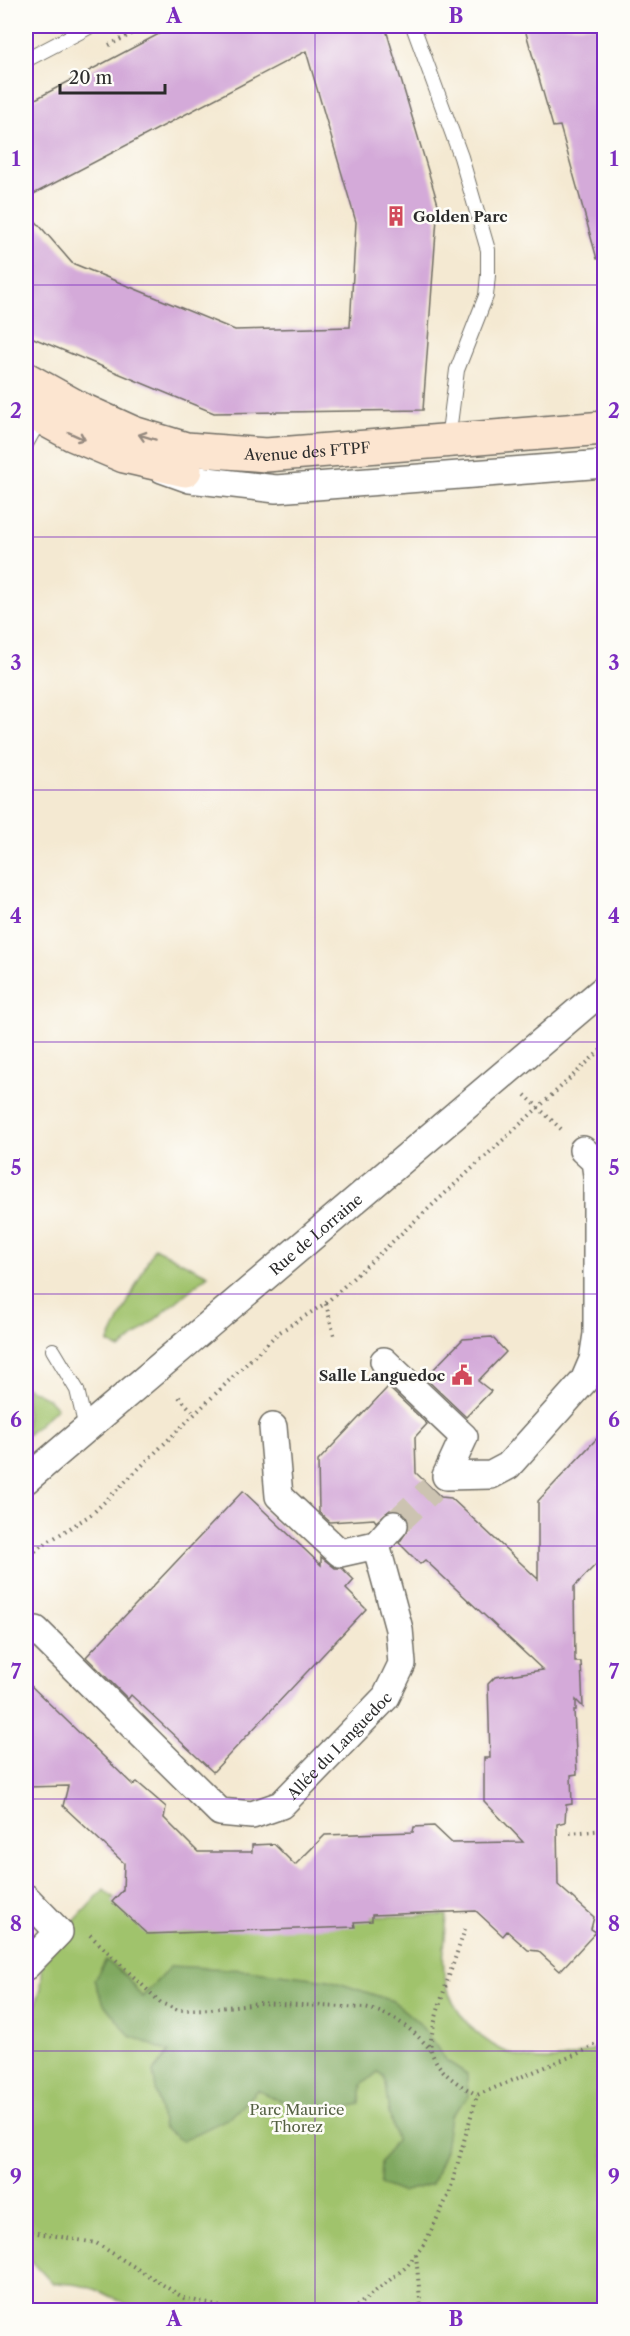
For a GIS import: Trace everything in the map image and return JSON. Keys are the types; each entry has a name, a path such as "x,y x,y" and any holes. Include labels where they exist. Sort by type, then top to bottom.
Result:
{"street":[{"name":"Avenue des FTPF","path":"34,409 133,433 186,449 266,455 604,428"},
{"name":"Avenue des FTPF","path":"34,409 72,434 124,456 188,470 271,472 604,448"},
{"path":"124,456 190,479 276,489 604,464"},
{"name":"Rue de Lorraine","path":"26,1480 604,989"},
{"path":"384,1361 464,1437 439,1482 491,1475 507,1466 584,1381 593,1360 597,1334 597,1176 595,1161 583,1150"},
{"name":"Allée du Languedoc","path":"36,1630 220,1812 252,1815 281,1805 386,1697 402,1664 385,1535 340,1553 279,1496 273,1427"},
{"path":"26,1898 59,1932 26,1966"}],"lane":[{"path":"26,60 92,26"},
{"path":"413,26 461,157 488,250 489,275 486,296 457,370 447,441"},
{"path":"53,1350 77,1390 86,1428"}],"path":[{"path":"26,1559 40,1546 92,1514 278,1333 326,1303 604,1047"},
{"path":"504,1074 583,1150"},
{"path":"326,1303 334,1335"},
{"path":"179,1397 195,1414"},
{"path":"570,1833 604,1830"},
{"path":"430,2049 434,2028 465,1929"},
{"path":"59,1932 89,1934 161,2003 178,2010 211,2009 258,2003 364,2008 381,2011 401,2022 430,2049 449,2078 477,2095"},
{"path":"477,2095 604,2040"},
{"path":"352,2310 377,2292 416,2255 425,2243 448,2194 477,2095"},
{"path":"26,2231 96,2243 184,2298 233,2310"},
{"path":"416,2255 421,2310"}],"green space":[{"path":"154,1248 208,1275 120,1349 108,1343"},
{"path":"26,1387 48,1398 57,1408 26,1436"},
{"name":"Parc Maurice Thorez","path":"104,1889 126,1909 362,1917 447,1915 445,1978 450,1995 459,2011 482,2037 497,2047 530,2059 555,2060 604,2045 604,2310 133,2310 95,2289 52,2283 26,2255 26,2032 41,1989 43,1955"},
{"path":"106,1960 128,1978 142,1997 171,1966 247,1970 329,1980 393,2001 419,2023 447,2061 467,2074 468,2098 450,2116 445,2150 432,2184 401,2192 380,2184 381,2162 396,2140 389,2113 384,2077 378,2072 362,2085 360,2104 324,2113 278,2100 257,2090 231,2117 182,2141 163,2128 153,2072 169,2052 130,2036 104,2004 94,1980"}],"building":[{"name":"Golden Parc","path":"174,26 385,26 438,204 423,410 214,413 26,335 26,210 72,263 235,330 350,327 356,222 306,51 26,198 26,104"},
{"path":"524,26 604,26 604,258 597,259 560,126 553,127"},
{"name":"Salle Languedoc","path":"492,1337 506,1352 478,1381 491,1391 466,1417 425,1378 463,1339"},
{"path":"388,1387 427,1424 415,1437 416,1473 441,1497 451,1498 538,1579 538,1501 604,1431 604,1556 574,1587 575,1662 581,1662 583,1707 576,1700 576,1710 574,1710 577,1774 571,1775 572,1804 566,1805 565,1822 557,1824 558,1885 594,1917 591,1929 596,1932 560,1971 538,1951 528,1950 507,1931 503,1936 476,1911 372,1915 372,1921 354,1922 355,1927 147,1934 112,1902 123,1890 124,1863 63,1806 68,1786 26,1787 26,1681 133,1785 137,1782 166,1807 164,1818 198,1852 252,1852 252,1845 274,1844 295,1865 325,1835 413,1832 414,1827 434,1826 452,1843 523,1842 484,1801 484,1758 490,1758 488,1684 495,1677 543,1670 425,1560 420,1564 399,1543 409,1528 409,1520 404,1513 390,1510 376,1522 374,1519 330,1522 319,1512 318,1461"},
{"path":"243,1491 321,1565 321,1557 335,1568 342,1568 354,1580 346,1589 366,1609 213,1772 131,1695 128,1699 86,1657"}],"tunnel":[{"path":"394,1525 432,1489"}],"place":[{"name":"Golden Parc","path":"396,216"},
{"name":"Salle Languedoc","path":"462,1375"}]}
